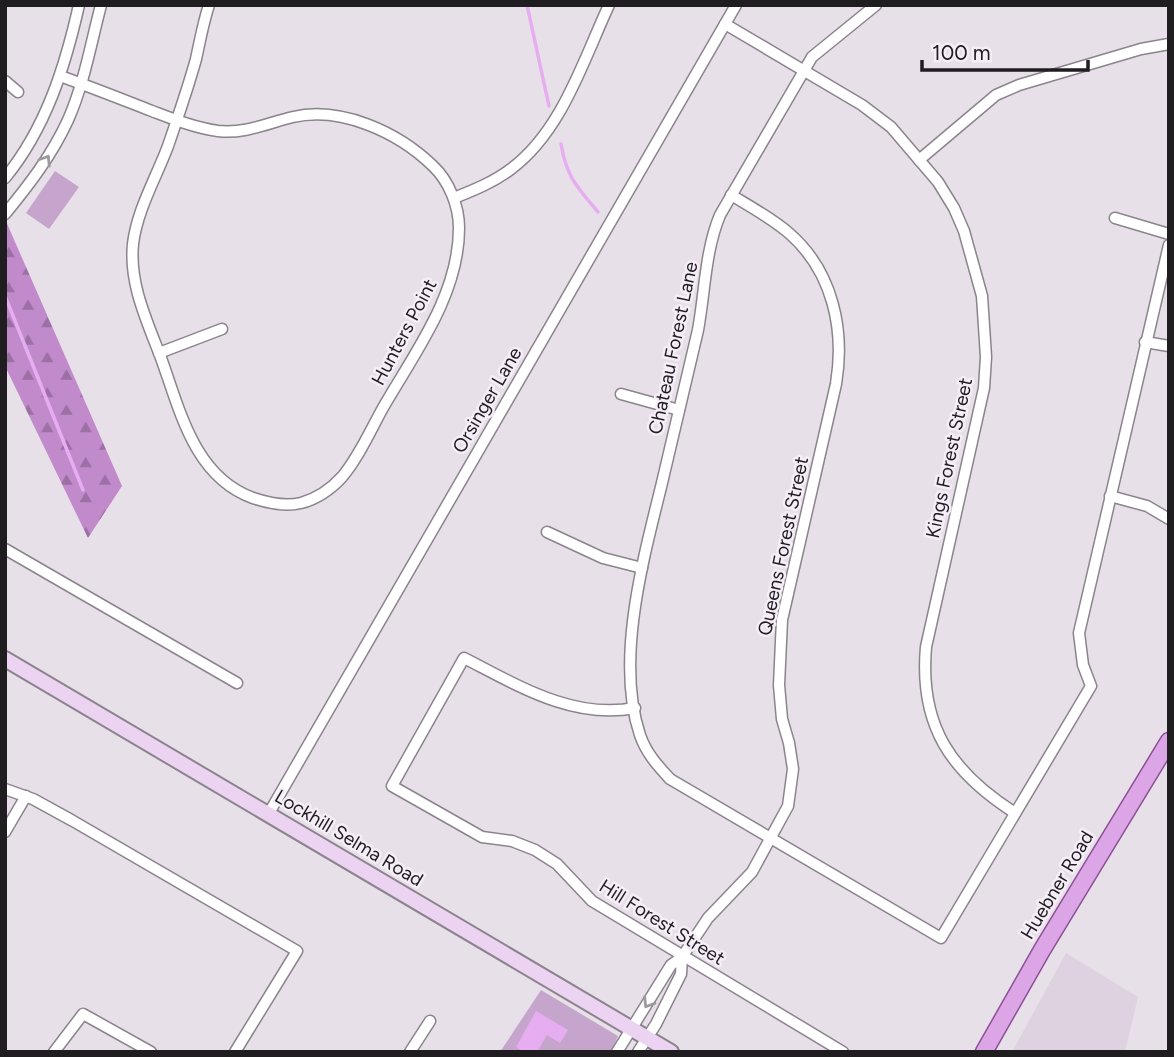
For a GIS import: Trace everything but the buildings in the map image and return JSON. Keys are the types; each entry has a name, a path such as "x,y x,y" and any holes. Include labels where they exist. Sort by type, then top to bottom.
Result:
{"main road":[{"name":"Lockhill Selma Road","path":"5,659 671,1052"},
{"name":"Huebner Road","path":"984,1052 1042,950 1169,741"}],"street":[{"path":"5,178 30,141 60,76 79,5"},
{"path":"5,214 29,186 68,118 101,5"},
{"path":"209,5 196,59 138,221 133,248 136,288 159,352 222,329"},
{"path":"454,198 488,184 510,170 542,139 565,100 610,5"},
{"name":"Orsinger Lane","path":"269,813 736,5"},
{"name":"Chateau Forest Lane","path":"876,5 812,57 731,195 710,238 704,298 633,614 631,648 638,727 645,747 670,779 941,938 1015,813"},
{"name":"Kings Forest Street","path":"724,24 862,105 891,127 938,182 954,208 973,259 982,296 986,356 979,417 926,647 927,697 937,729 952,758 974,784 1015,813"},
{"path":"919,160 996,95 1043,77 1141,49 1169,44"},
{"name":"Hunters Point","path":"60,76 205,129 256,129 307,114 353,120 410,146 435,168 454,198 459,230 454,269 441,307 349,468 327,491 298,504 266,503 246,496 227,484 210,468 187,430 159,352"},
{"path":"5,81 18,92"},
{"name":"Queens Forest Street","path":"617,1052 671,965 682,957 708,918 752,872 788,806 793,783 779,685 782,620 836,384 838,323 834,304 803,247 778,223 731,195"},
{"path":"1115,218 1169,234"},
{"path":"1015,813 1091,686 1083,665 1079,633 1169,245"},
{"path":"1145,342 1169,346"},
{"path":"621,394 679,410"},
{"path":"1110,495 1147,506 1169,519"},
{"path":"547,532 603,558 642,568"},
{"path":"5,549 237,683"},
{"name":"Hill Forest Street","path":"635,708 608,712 581,708 520,686 464,658 392,786 482,836 512,841 536,849 556,864 592,901 843,1052"},
{"path":"5,789 26,796 74,821 297,951 236,1052"},
{"path":"5,832 26,796"},
{"name":"Queens Forest Street","path":"638,1052 681,974 682,957"},
{"path":"54,1052 83,1014 151,1052"},
{"path":"410,1052 430,1021"}],"shaded area":[{"path":"55,171 79,187 49,229 26,213"},
{"path":"1066,953 1138,997 1125,1052 1012,1052"},
{"path":"541,990 618,1036 611,1052 500,1052"},
{"path":"536,1011 568,1030 560,1043 547,1035 537,1052 524,1052 516,1047"}],"green space":[{"path":"5,219 122,486 88,538 5,366"}],"waterway":[{"path":"527,5 549,106"},
{"path":"561,144 566,165 574,181 598,212"},
{"path":"5,296 83,490"}]}
